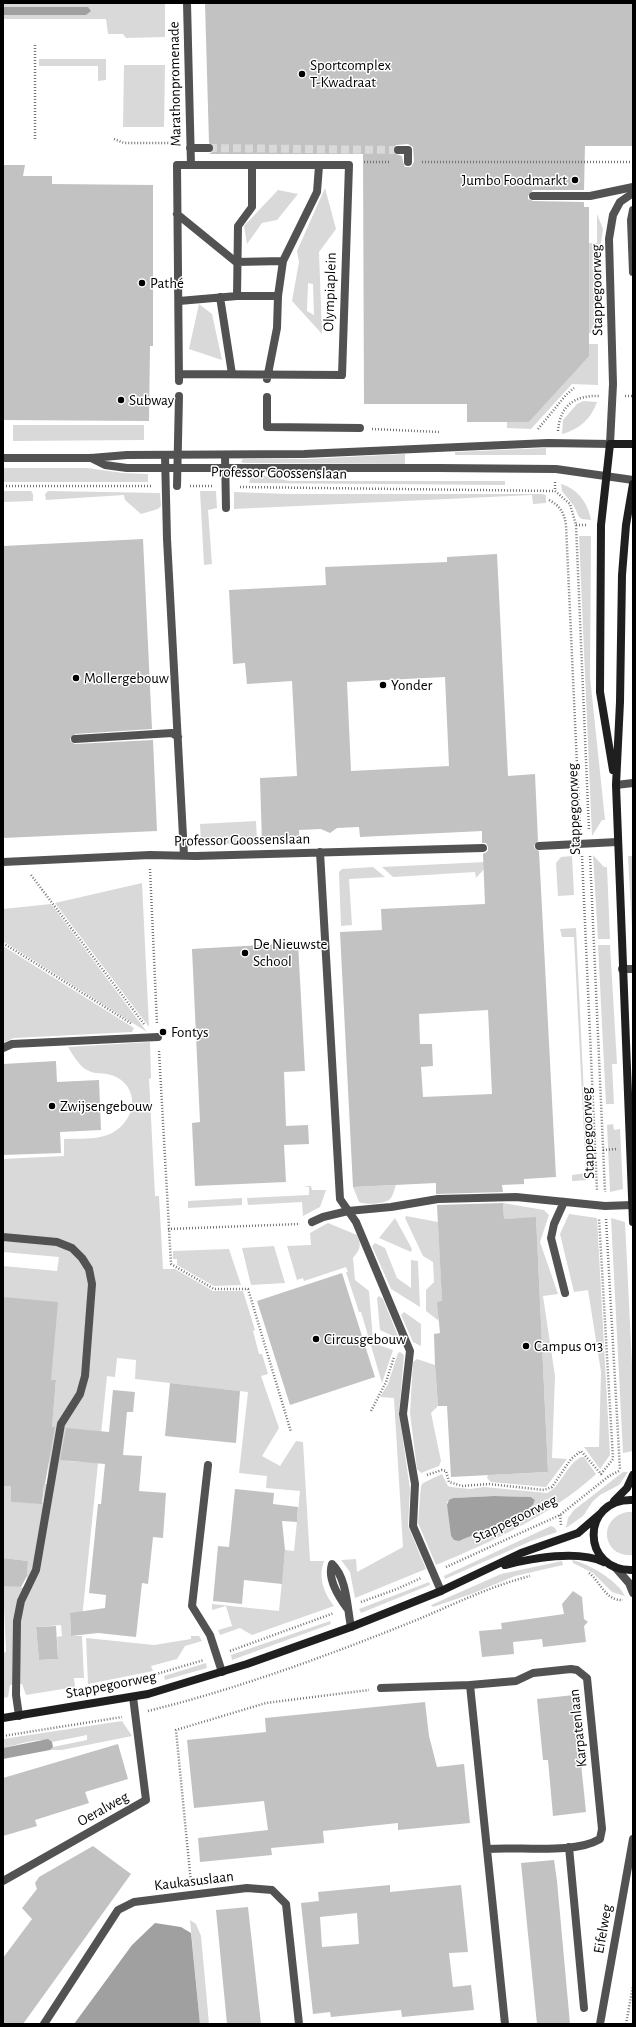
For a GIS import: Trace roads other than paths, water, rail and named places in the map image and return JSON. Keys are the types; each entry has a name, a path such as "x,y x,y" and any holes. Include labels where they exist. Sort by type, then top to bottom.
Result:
{"street":[{"name":"Marathonpromenade","path":"187,3 191,165"},
{"path":"190,148 209,148"},
{"path":"398,150 408,150 408,162"},
{"name":"Olympiaplein","path":"177,165 191,165 349,165 342,375 267,376 232,374 180,377 177,165"},
{"path":"237,296 236,262 238,226 252,207 252,165"},
{"path":"267,376 276,328 278,296 283,261 318,192 319,166"},
{"path":"533,196 590,196 633,187"},
{"name":"Stappegoorweg","path":"616,785 600,692 601,525 610,444 612,396 609,239 613,215 620,202 633,193"},
{"path":"633,210 631,220 633,272"},
{"path":"177,214 236,262 283,261"},
{"path":"179,301 237,296 278,296"},
{"path":"220,297 232,374"},
{"path":"178,486 179,396"},
{"path":"267,397 267,427 360,428"},
{"name":"Professor Goossenslaan","path":"3,458 91,458 108,455 319,454 557,443 610,444"},
{"path":"610,444 633,444"},
{"path":"165,455 165,486 184,855"},
{"path":"225,455 226,508"},
{"name":"Professor Goossenslaan","path":"91,458 105,465 127,468 556,469 606,477"},
{"path":"606,477 633,480"},
{"name":"Stappegoorweg","path":"633,484 626,526 622,575 620,702 616,785 617,842 633,1222"},
{"path":"75,739 172,733 178,737"},
{"path":"616,785 633,783"},
{"path":"539,846 617,842"},
{"name":"Professor Goossenslaan","path":"3,862 150,855 482,848"},
{"path":"320,852 340,1198 356,1222 410,1351 403,1414 414,1480 413,1526 441,1591"},
{"path":"622,969 633,969"},
{"path":"3,1048 12,1044 155,1037"},
{"path":"312,1222 323,1217 348,1211 391,1207 438,1199 516,1197 602,1206 632,1205"},
{"path":"564,1202 554,1224 551,1238 565,1293"},
{"path":"3,1237 57,1242 72,1248 82,1258 89,1269 92,1284 85,1376 80,1394 61,1424 46,1505 43,1540 36,1570 30,1586 21,1601 17,1621 16,1695 19,1716"},
{"path":"208,1465 192,1606 210,1635 222,1672"},
{"path":"611,1504 627,1488 633,1475"},
{"path":"611,1504 618,1501 633,1500"},
{"name":"Stappegoorweg","path":"3,1718 133,1697 183,1685 351,1627 441,1591 521,1553 578,1533 611,1504"},
{"path":"600,1514 594,1528 593,1536 597,1551 608,1563 615,1567 629,1583 633,1593"},
{"name":"Stappegoorweg","path":"491,1568 521,1561 577,1556 593,1558 608,1563"},
{"path":"615,1567 633,1570"},
{"path":"347,1608 351,1627"},
{"name":"Karpatenlaan","path":"381,1688 470,1685 516,1681 533,1673 571,1669 577,1670 587,1678 602,1833 600,1839 596,1842 569,1847 544,1849 507,1847 487,1849"},
{"path":"470,1685 505,2024"},
{"name":"Oeralweg","path":"3,1880 146,1800 133,1697"},
{"name":"Eifelweg","path":"600,2024 633,1838"},
{"path":"569,1847 584,2008"},
{"name":"Kaukasuslaan","path":"44,2024 118,1910 134,1902 247,1888 272,1890 286,1904 299,2024"}],"tunnel":[{"path":"209,148 398,150"}],"place":[{"name":"Sportcomplex T-Kwadraat","path":"302,74"},
{"name":"Jumbo Foodmarkt","path":"575,180"},
{"name":"Pathé","path":"142,283"},
{"name":"Subway","path":"121,400"},
{"name":"Mollergebouw","path":"76,678"},
{"name":"Yonder","path":"383,685"},
{"name":"De Nieuwste School","path":"245,953"},
{"name":"Fontys","path":"163,1032"},
{"name":"Zwijsengebouw","path":"52,1106"},
{"name":"Circusgebouw","path":"316,1339"},
{"name":"Campus 013","path":"526,1346"}]}
